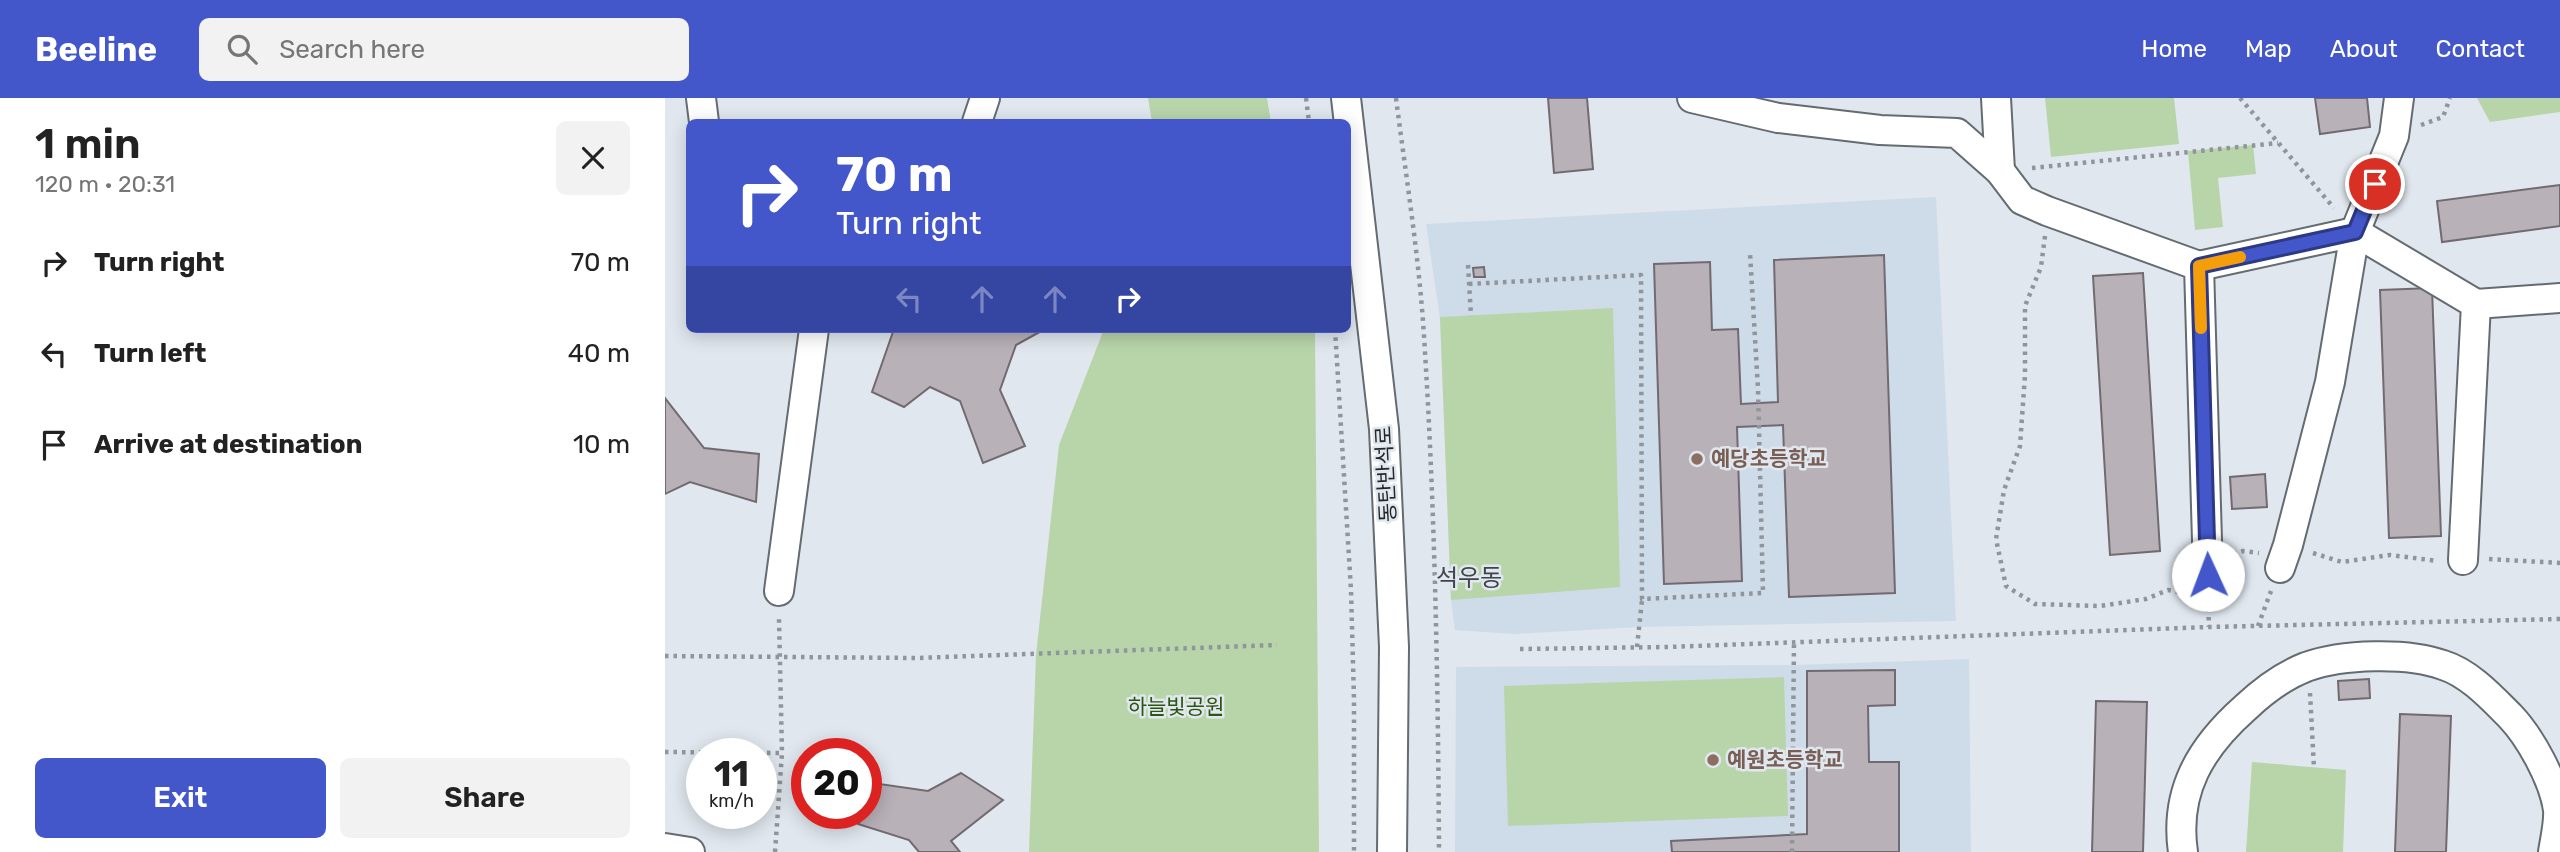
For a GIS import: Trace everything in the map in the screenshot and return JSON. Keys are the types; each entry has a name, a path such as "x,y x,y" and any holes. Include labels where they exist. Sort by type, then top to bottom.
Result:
{"street":[{"path":"701,98 704,119"},
{"path":"978,119 985,98"},
{"name":"동탄반석로","path":"1346,98 1348,119"},
{"path":"1692,98 1778,118 1880,130 1957,133 2000,171 2022,200 2199,266 2355,232 2476,304 2560,298"},
{"path":"1996,98 2000,171"},
{"path":"2284,557 2330,382 2355,232 2394,136 2399,98"},
{"name":"동탄반석로","path":"1351,142 1384,429 1394,647 1392,852"},
{"path":"2199,266 2208,586"},
{"path":"2463,560 2476,304"},
{"path":"779,591 813,333"},
{"path":"2183,852 2182,815 2190,780 2202,754 2214,737 2253,700 2281,679 2308,666 2365,658 2421,659 2445,665 2469,679 2494,700 2521,728 2546,774 2558,810 2553,852"},
{"path":"665,848 691,852"}],"path":[{"path":"1305,98 1308,119"},
{"path":"1396,98 1424,333 1438,661 1439,852"},
{"path":"2240,98 2355,232"},
{"path":"2000,171 2279,143"},
{"path":"2047,211 2042,267 2025,306 2025,375 2020,446 2004,490 1996,539 2006,586 2035,604 2100,606 2146,599 2168,590 2208,586"},
{"path":"1642,600 1763,593 1750,253"},
{"path":"1468,265 1471,316"},
{"path":"1469,284 1641,275 1642,600 1637,647"},
{"path":"1335,333 1351,590 1354,852"},
{"path":"2209,627 2208,586 2232,555 2243,551 2256,551 2270,558 2342,562 2390,555 2438,561 2560,563"},
{"path":"2258,626 2284,557"},
{"path":"775,852 782,753 779,591"},
{"path":"1520,649 2560,618"},
{"path":"1792,852 1794,642"},
{"path":"665,656 917,659 1277,645"},
{"path":"2308,666 2314,768"},
{"path":"665,752 782,753"}],"shaded area":[{"name":"예당초등학교","path":"1936,197 1956,621 1639,627 1514,634 1455,630 1451,600 1440,318 1426,224"},
{"name":"예원초등학교","path":"1969,659 1971,852 1455,852 1456,667 1795,665"}],"green space":[{"path":"1148,98 1267,98 1270,119 1152,119"},
{"path":"2045,98 2174,98 2179,144 2051,157"},
{"path":"2477,98 2560,98 2560,112 2490,122"},
{"path":"2253,145 2256,174 2218,178 2223,227 2195,230 2188,151"},
{"path":"1613,308 1620,587 1451,600 1440,317"},
{"name":"하늘빛공원","path":"1102,333 1315,333 1319,852 1029,852 1036,655 1059,445"},
{"path":"1784,677 1788,816 1508,826 1504,686"},
{"path":"2252,762 2346,770 2343,852 2246,852"}],"building":[{"path":"1548,98 1587,98 1593,169 1554,173"},
{"path":"2315,98 2367,98 2370,127 2320,134"},
{"path":"2560,185 2560,226 2442,242 2437,201"},
{"path":"1884,255 1895,593 1789,597 1783,425 1737,427 1742,581 1664,584 1654,264 1710,262 1712,330 1738,329 1741,404 1778,402 1774,260"},
{"path":"1484,267 1485,277 1474,277 1473,268"},
{"path":"2143,273 2160,551 2110,555 2093,276"},
{"path":"2432,288 2441,536 2389,538 2380,290"},
{"path":"893,333 1038,333 1016,345 1000,390 1025,446 983,463 960,401 930,387 904,407 872,392"},
{"path":"665,398 704,448 759,454 756,502 690,482 665,494"},
{"path":"2265,474 2267,507 2232,509 2230,477"},
{"path":"1895,670 1895,705 1868,706 1869,762 1899,762 1899,852 1672,852 1671,841 1807,834 1807,671"},
{"path":"2369,679 2370,698 2339,700 2338,681"},
{"path":"2096,701 2147,702 2143,852 2092,852"},
{"path":"2400,714 2451,716 2446,852 2395,852"},
{"path":"961,773 1003,800 951,841 960,852 919,852 909,840 874,829 882,829 882,784 928,791"}],"slow traffic":[{"path":"2201,328 2199,266 2240,257"}],"place":[{"name":"예당초등학교","path":"1697,459"},
{"name":"예원초등학교","path":"1713,760"}],"district":[{"name":"석우동","path":"1469,578"}],"route":[{"path":"2208,575 2199,266 2355,232 2375,184"}]}
